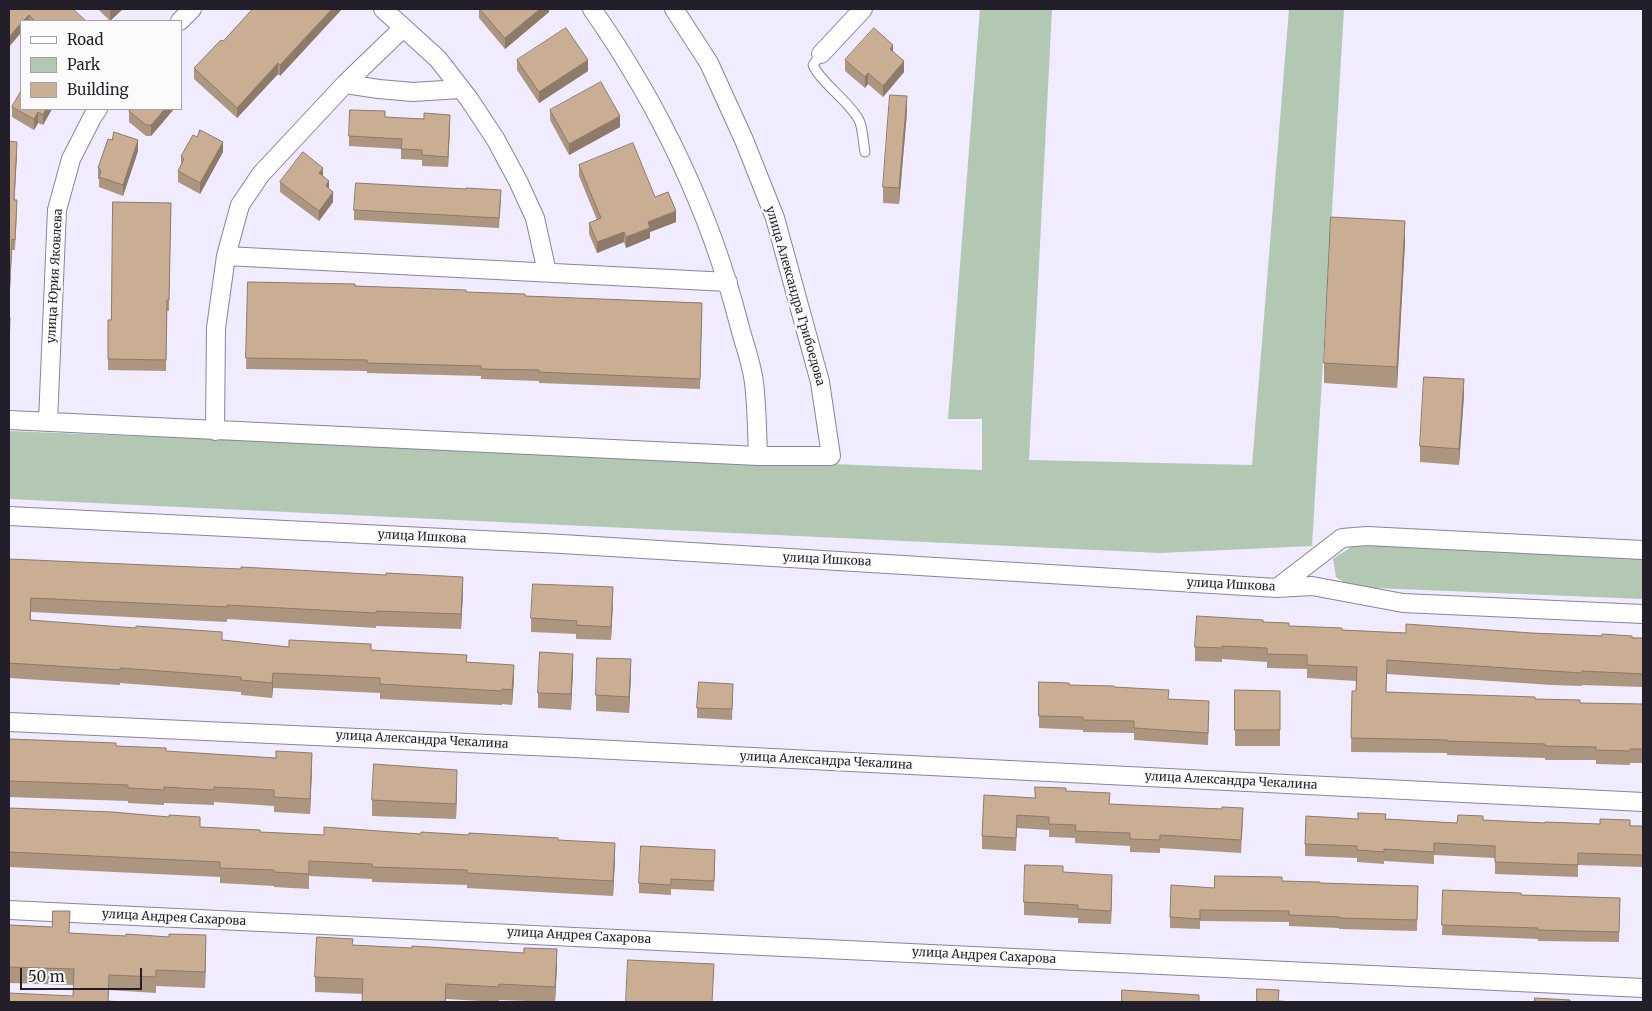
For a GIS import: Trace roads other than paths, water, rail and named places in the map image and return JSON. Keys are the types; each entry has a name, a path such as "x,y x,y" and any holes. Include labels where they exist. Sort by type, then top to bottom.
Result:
{"street":[{"path":"181,20 192,9"},
{"path":"383,9 438,59 469,99 496,140 518,181 534,218 547,272"},
{"path":"9,420 758,456 754,383 728,282 700,205 673,144 645,91 592,9"},
{"name":"улица Александра Грибоедова","path":"674,9 709,63 744,140 775,218 820,382 831,456 758,456"},
{"path":"821,54 863,9"},
{"path":"215,430 216,328 226,256 240,205 262,174 345,84 403,28"},
{"path":"345,84 412,92 460,89"},
{"name":"улица Юрия Яковлева","path":"48,422 57,210 71,159 97,110"},
{"path":"226,256 728,282"},
{"name":"улица Ишкова","path":"9,516 562,544 1278,588 1312,586 1402,603 1643,614"},
{"path":"1278,588 1342,538 1366,536 1643,550"},
{"name":"улица Александра Чекалина","path":"9,722 554,746 1643,802"},
{"name":"улица Андрея Сахарова","path":"9,910 1643,988"}],"lane":[{"path":"821,54 813,65 816,71 860,121 865,152"}]}
